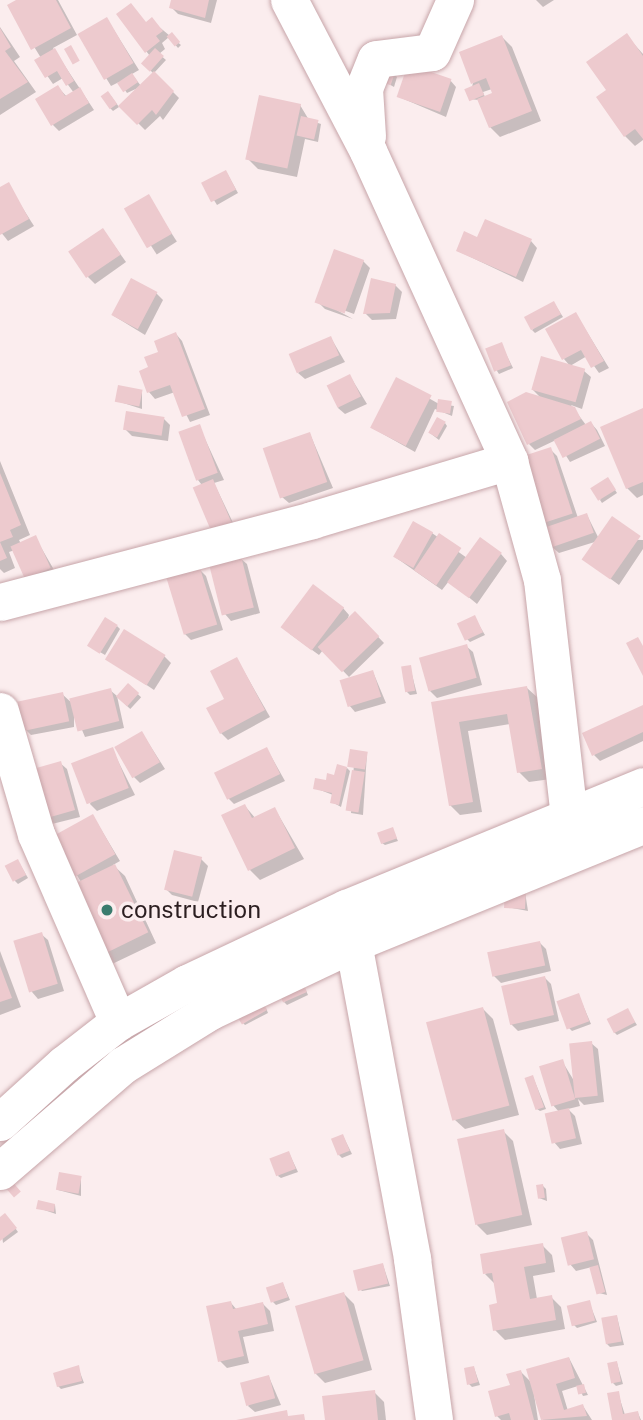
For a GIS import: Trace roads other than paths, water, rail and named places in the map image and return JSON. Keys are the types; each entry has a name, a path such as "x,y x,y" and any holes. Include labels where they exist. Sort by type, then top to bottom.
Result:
{"street":[{"path":"289,0 368,151 509,461 542,580 569,817"},
{"path":"368,151 364,88 376,59 432,52 455,0"},
{"path":"0,602 312,520 509,461"},
{"path":"0,711 52,875 118,1022"},
{"path":"0,1122 64,1063 118,1022 187,983 345,908 643,786"},
{"path":"0,1171 71,1107 159,1040 356,942 643,824"},
{"path":"345,908 356,942 419,1301 434,1420"}],"place":[{"name":"construction","path":"107,910"}]}
